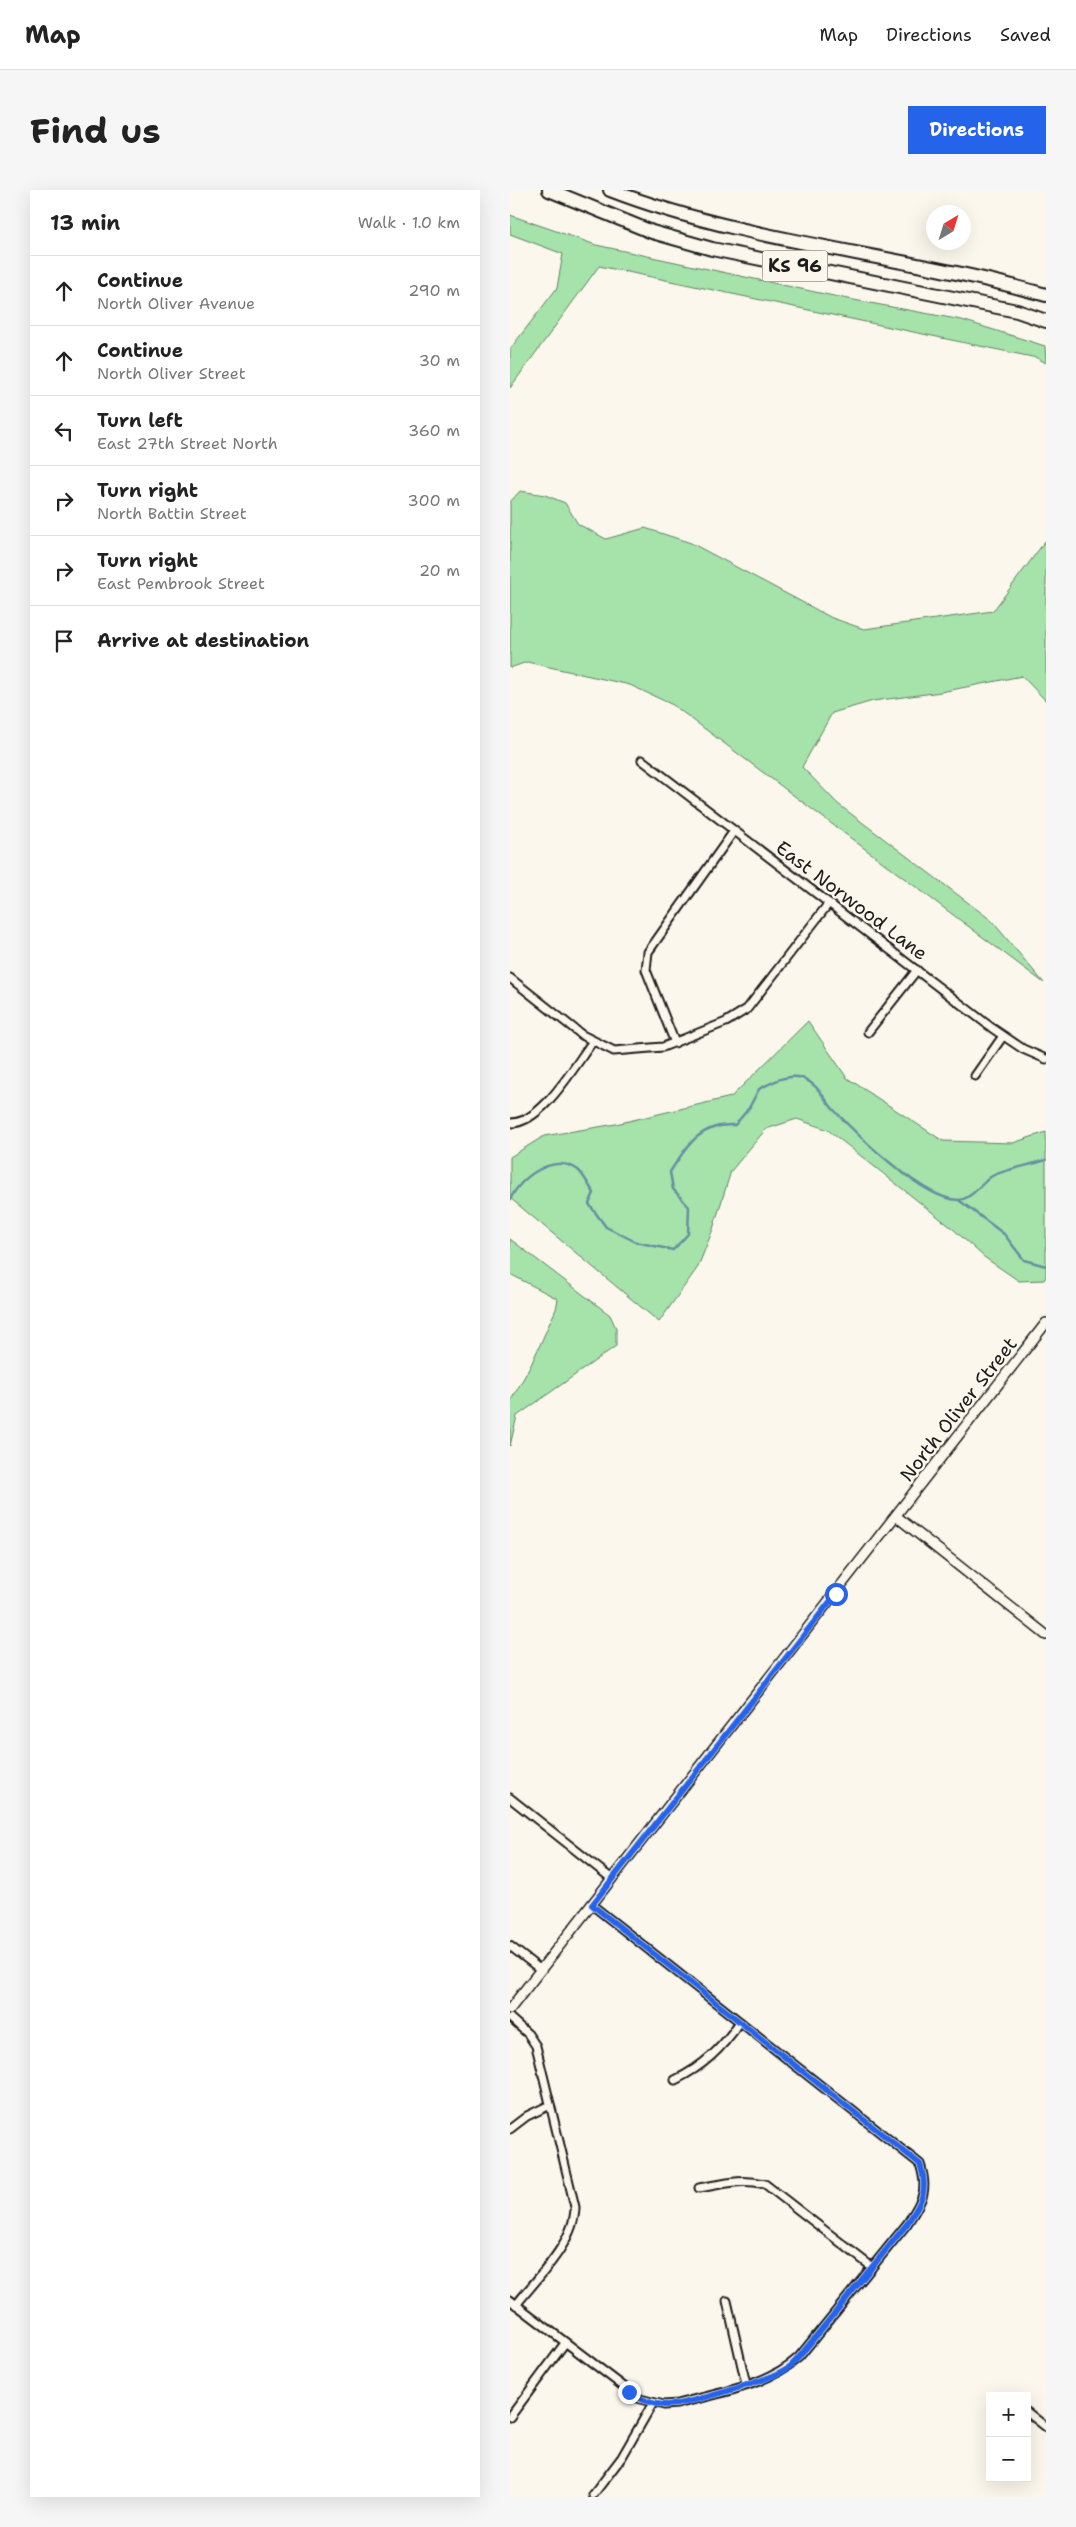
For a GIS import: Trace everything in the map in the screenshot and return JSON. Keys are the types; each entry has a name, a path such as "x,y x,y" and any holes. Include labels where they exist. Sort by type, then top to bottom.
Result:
{"highway":[{"name":"KS 96","path":"549,190 652,232 712,249 1007,309 1046,321"},
{"name":"KS 96","path":"610,190 658,208 777,238 977,277 1046,295"}],"main road":[{"name":"North Oliver Street","path":"612,1879 1046,1323"},
{"path":"896,1516 1046,1634"},
{"path":"510,2009 612,1879"}],"street":[{"name":"East Norwood Lane","path":"642,760 1003,1036 1023,1049 1046,1059"},
{"path":"675,1043 646,970 648,952 734,831"},
{"path":"510,978 593,1041 614,1051 663,1047 726,1022 747,1009 829,903"},
{"path":"868,1032 917,970"},
{"path":"975,1076 1003,1036"},
{"path":"510,1123 520,1124 544,1107 593,1041"},
{"path":"510,1798 612,1879"},
{"path":"510,2018 528,2034 536,2046 575,2207 575,2221 569,2236 513,2303 629,2392 640,2399 653,2403 677,2404 746,2384 785,2370 799,2357 921,2203 925,2188 920,2164 592,1905"},
{"path":"510,1946 541,1970"},
{"path":"675,2080 712,2057 740,2022"},
{"path":"510,2129 527,2116 550,2105"},
{"path":"699,2188 749,2180 765,2184 778,2192 872,2266"},
{"path":"728,2301 746,2384"},
{"path":"510,2417 565,2343"},
{"path":"593,2495 622,2456 653,2403"},
{"path":"1031,2415 1046,2427"}],"green space":[{"path":"510,215 596,245 843,298 962,320 1045,346 1046,363 1037,358 599,266 510,388 510,349 557,288 563,254 510,234"},
{"path":"520,491 545,495 565,503 578,524 606,539 645,528 691,543 832,618 864,629 993,611 1046,540 1046,701 1022,676 941,692 873,701 832,713 802,767 838,804 991,920 1044,983 673,705 630,685 527,662 510,668 510,502"},
{"path":"808,1021 847,1078 943,1141 1013,1143 1046,1132 1046,1277 1044,1280 1019,1281 984,1257 952,1228 828,1130 797,1119 766,1129 731,1171 713,1229 698,1267 659,1322 510,1198 510,1157 544,1136 616,1124 731,1097"},
{"path":"510,1239 610,1315 616,1328 616,1346 517,1416 510,1446 510,1402 530,1367 556,1309 558,1299 510,1274"}],"waterway":[{"path":"510,1200 521,1184 538,1170 559,1164 569,1165 580,1172 594,1193 589,1204 606,1227 636,1242 673,1250 688,1234 689,1207 673,1189 670,1172 676,1162 689,1145 704,1132 723,1125 735,1125 749,1108 759,1089 780,1079 791,1077 802,1078 812,1084 834,1110 874,1149 909,1178 944,1197 958,1200 963,1199 972,1194 992,1176 1046,1160"},
{"path":"960,1201 1004,1234 1024,1260 1046,1266"}],"route":[{"path":"629,2392 640,2399 653,2403 664,2405 677,2404 767,2378 785,2370 799,2357 907,2224 921,2203 925,2188 920,2164 592,1905 836,1594"}]}
